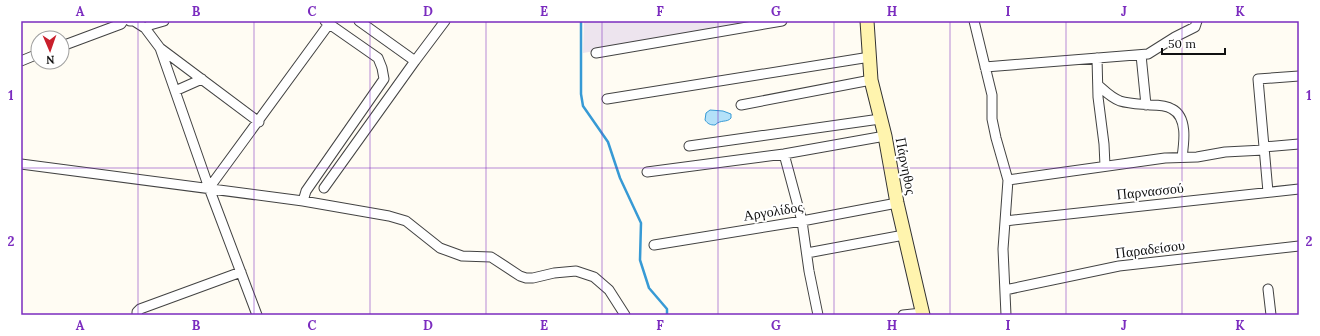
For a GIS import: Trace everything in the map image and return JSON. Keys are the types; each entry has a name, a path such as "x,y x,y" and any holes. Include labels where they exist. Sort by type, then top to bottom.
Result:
{"main road":[{"name":"Πάρνηθος","path":"867,21 871,80 885,136 897,203 923,314"}],"street":[{"path":"70,43 120,24 123,21"},
{"path":"130,21 134,21 145,28 160,48 258,122"},
{"path":"145,28 150,24 164,21"},
{"path":"359,21 415,61"},
{"path":"324,188 445,21"},
{"path":"596,53 782,21"},
{"path":"974,21 992,95 992,119 1008,180 1003,249 1006,315"},
{"path":"985,67 1148,54 1175,37 1195,27 1197,21"},
{"path":"210,188 258,122 327,22 378,58 384,79 306,192 303,201"},
{"path":"160,48 257,315"},
{"path":"1141,55 1146,105"},
{"path":"607,99 870,57"},
{"path":"1097,58 1099,110 1104,144 1105,166"},
{"path":"1268,192 1258,79 1299,76"},
{"path":"175,91 202,79"},
{"path":"741,105 871,80"},
{"path":"1098,85 1110,96 1121,101 1131,104 1165,106 1173,109 1178,114 1182,123 1184,137 1182,157"},
{"path":"689,146 880,119"},
{"path":"647,172 784,154 885,136"},
{"path":"1008,180 1165,158 1197,157 1225,152 1299,144"},
{"path":"784,154 802,221 818,315"},
{"path":"21,164 303,201 389,216 406,221 440,248 467,257 491,257 520,276 526,278 576,271 594,277 609,290 625,315"},
{"name":"Παρνασσού","path":"1005,221 1299,189"},
{"name":"Αργολίδος","path":"654,245 802,221 897,203"},
{"path":"807,253 904,235"},
{"name":"Παραδείσου","path":"1005,290 1119,266 1299,246"},
{"path":"137,315 137,312 140,309 241,272"},
{"path":"1268,289 1271,315"},
{"path":"903,315 923,314"}],"shaded area":[{"path":"584,21 772,21 583,53"}],"water":[{"path":"710,110 723,111 731,114 731,118 715,125 710,124 705,120 706,113"}],"waterway":[{"path":"581,21 581,94 583,106 608,142 620,178 641,223 640,260 649,288 667,309 667,315"}]}
